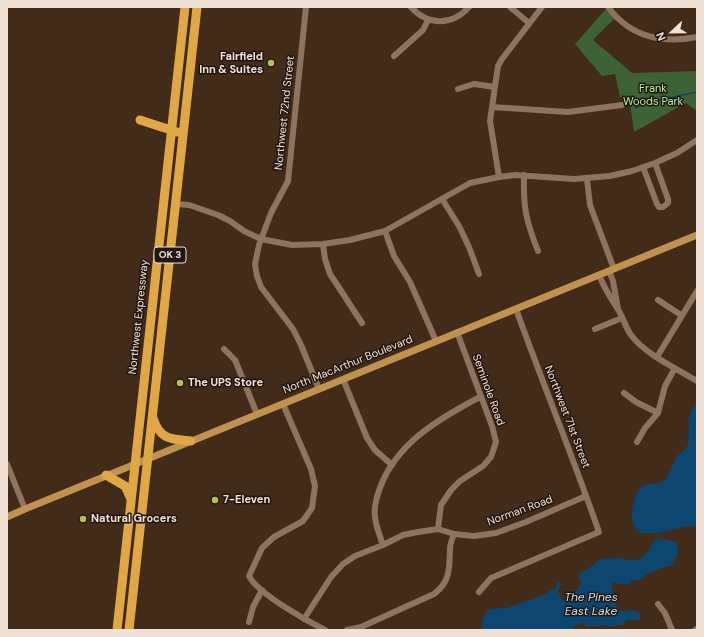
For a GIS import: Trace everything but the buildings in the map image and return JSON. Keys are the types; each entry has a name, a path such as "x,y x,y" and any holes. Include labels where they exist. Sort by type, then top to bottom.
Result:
{"highway":[{"name":"Northwest Expressway","path":"117,630 185,7"},
{"name":"OK 3","path":"129,630 197,7"},
{"path":"141,122 171,134 184,134"},
{"path":"158,260 160,288 166,295"},
{"path":"153,294 157,298 163,326"},
{"path":"153,417 157,429 163,435 170,438 191,441"},
{"path":"106,475 125,486 131,500"},
{"path":"122,581 134,582"}],"main road":[{"name":"North MacArthur Boulevard","path":"7,517 106,475 457,332 697,236"}],"street":[{"name":"Northwest 72nd Street","path":"306,7 288,181 274,207 261,239 255,259 257,276 265,292 284,315 293,329 319,389"},
{"path":"411,7 428,20 440,21 451,20 460,16 469,7"},
{"path":"510,7 529,23"},
{"path":"498,176 490,126 499,62 542,7"},
{"path":"608,7 624,24 644,35 666,39 697,37"},
{"path":"394,56 423,30 428,20"},
{"path":"458,89 474,84 495,87"},
{"path":"492,107 568,112 622,105"},
{"path":"176,204 188,205 218,215 244,231 261,239 292,245 323,244 350,240 385,230 470,183 498,176 524,175 587,178 621,174 677,154 697,140"},
{"path":"643,167 657,204 659,207 663,207 668,203 668,199 655,163"},
{"path":"524,175 524,205 526,217 538,251"},
{"path":"587,178 591,210 612,270 618,309"},
{"path":"442,199 460,226 470,247 479,274"},
{"path":"385,230 394,256 410,282 436,341"},
{"path":"323,244 325,259 330,274 362,323"},
{"path":"599,275 622,318 635,339 643,348 697,381"},
{"path":"657,357 681,315 697,291"},
{"path":"658,300 681,315"},
{"name":"Northwest 71st Street","path":"479,592 491,578 599,532 516,309"},
{"path":"595,329 622,318"},
{"name":"Seminole Road","path":"438,529 441,505 451,490 460,481 483,466 491,457 496,442 492,426 457,332"},
{"path":"224,350 235,360 257,414"},
{"path":"638,442 645,428 658,413 665,386 675,368"},
{"path":"343,379 368,438 375,450 392,465"},
{"path":"624,393 636,402 658,413"},
{"path":"383,545 376,525 375,507 383,479 399,454 416,438 447,415 480,397"},
{"path":"283,404 310,469 315,486 312,508 303,521 274,538 262,548 249,576 252,583 304,619 325,630"},
{"path":"7,464 25,509"},
{"name":"Norman Road","path":"304,619 331,577 343,564 355,556 403,535 438,529 454,534 474,536 496,533 526,522 586,496"},
{"path":"347,630 361,627 434,594 443,587 448,573 450,547 454,534"},
{"path":"249,622 253,607 262,590"},
{"path":"658,604 665,613 672,630"}],"green space":[{"name":"Frank Woods Park","path":"606,9 614,19 593,40 632,73 697,71 697,111 686,103 634,132 630,104 626,98 620,97 615,74 602,76 575,44"}],"water":[{"path":"694,405 697,405 696,526 654,533 640,533 635,528 632,520 632,508 638,491 644,485 658,483 665,480 674,461 688,445 688,420"},
{"name":"The Pines East Lake","path":"664,539 677,542 678,554 670,566 661,568 646,575 640,580 632,581 629,584 624,585 613,582 612,584 612,594 610,600 614,600 617,608 621,611 633,610 638,612 641,617 638,620 627,620 624,624 607,627 605,625 587,627 583,623 575,626 571,630 483,630 482,621 489,609 504,609 541,596 557,587 556,581 561,584 558,591 562,600 570,600 581,584 581,580 578,577 581,572 602,558 621,558 630,560 639,559 648,551 654,540"}],"waterway":[{"path":"635,108 655,101 697,92"},
{"path":"696,406 697,400"},
{"path":"658,531 659,541"}],"place":[{"name":"Fairfield Inn & Suites","path":"271,63"},
{"name":"The UPS Store","path":"180,383"},
{"name":"7-Eleven","path":"215,500"},
{"name":"Natural Grocers","path":"83,519"}]}
